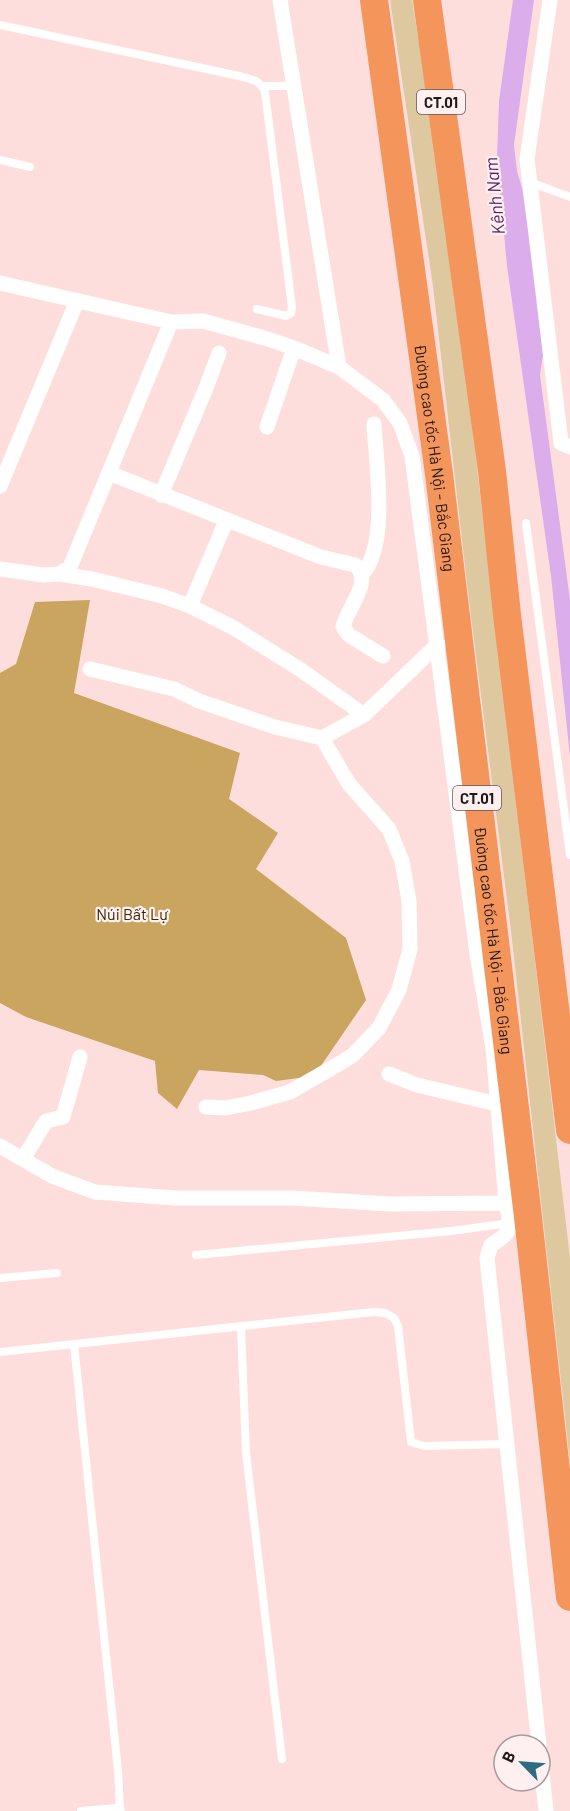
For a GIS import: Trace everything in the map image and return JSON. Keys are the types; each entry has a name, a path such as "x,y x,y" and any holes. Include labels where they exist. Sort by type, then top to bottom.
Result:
{"highway":[{"name":"Đường cao tốc Hà Nội - Bắc Giang","path":"374,0 439,474 570,1597"},
{"name":"CT.01","path":"427,0 492,471 570,1130"},
{"path":"439,0 455,203"}],"street":[{"path":"280,0 339,367"},
{"path":"550,0 527,159 561,443 570,447"},
{"path":"0,283 171,322 203,321 294,348 339,367 383,400 400,423 412,456 477,954 493,1048 506,1203 510,1223 505,1236 491,1245 487,1258 538,1733"},
{"path":"0,486 77,301"},
{"path":"59,574 70,567 171,322"},
{"path":"267,427 294,348"},
{"path":"161,495 219,353"},
{"path":"362,574 368,568 374,553 380,514 374,424"},
{"path":"109,473 321,557 355,565 362,574 363,581 343,627 349,635 383,656"},
{"path":"190,606 226,521"},
{"path":"0,569 92,579 162,596 190,606 234,628 301,670 364,715"},
{"path":"90,669 174,689 199,701 275,727 322,738 364,715 438,644"},
{"path":"206,1107 225,1108 290,1092 342,1062 353,1055 379,1028 399,990 410,949 409,901 402,861 389,829 349,784 322,738"},
{"path":"23,1159 46,1121 63,1117 80,1057"},
{"path":"389,1074 417,1085 498,1104"},
{"path":"0,1146 52,1176 95,1192 175,1198 293,1198 390,1204 506,1203"},
{"path":"544,1793 546,1811"}],"lane":[{"path":"0,26 239,76 256,80 262,86 265,92 292,307 291,313 285,316 257,309"},
{"path":"262,86 294,86"},
{"path":"0,160 30,167"},
{"path":"530,182 570,196"},
{"path":"526,523 570,855"},
{"path":"196,1255 451,1231 510,1223"},
{"path":"0,1278 57,1273"},
{"path":"0,1352 374,1312 385,1313 394,1318 398,1326 411,1442 424,1446 507,1444"},
{"path":"241,1326 246,1453 282,1759"},
{"path":"74,1344 121,1810 81,1811"}],"shaded area":[{"path":"390,0 412,0 438,158 473,434 570,1258 570,1462 511,931 469,601 433,286"},
{"name":"Kênh Nam","path":"513,0 534,0 514,145 546,351 543,355 540,375 570,600 570,757 551,576 507,266 497,158 499,101"}],"green space":[{"name":"Núi Bất Lự","path":"90,600 74,693 240,753 229,799 278,833 256,869 346,938 366,1000 314,1076 276,1081 263,1075 199,1070 177,1109 158,1093 155,1061 26,1017 0,1003 0,673 16,664 35,602"}]}
